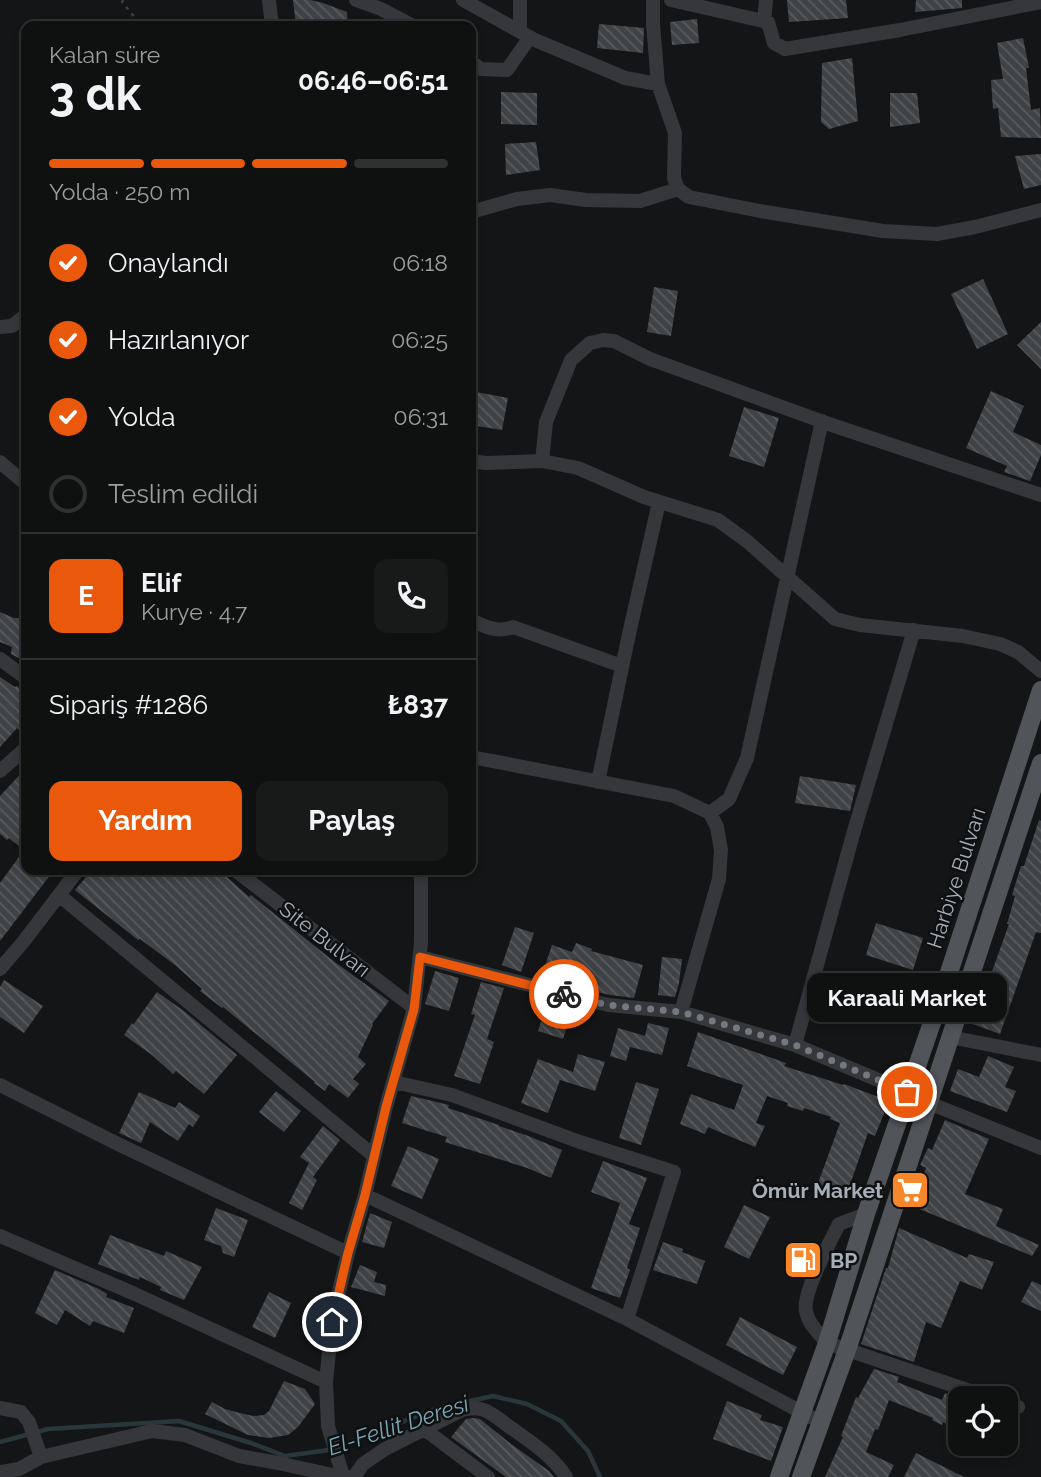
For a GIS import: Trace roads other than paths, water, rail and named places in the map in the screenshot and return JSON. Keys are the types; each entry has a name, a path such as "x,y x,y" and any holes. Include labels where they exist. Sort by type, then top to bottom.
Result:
{"main road":[{"name":"Harbiye Bulvarı","path":"779,1477 827,1343 866,1214 946,982 1041,690"},
{"name":"Harbiye Bulvarı","path":"801,1477 847,1350 1041,763"}],"street":[{"path":"269,0 271,21"},
{"path":"356,0 404,21"},
{"path":"463,0 525,34 625,78 658,84"},
{"path":"476,66 481,69 507,70 525,34 520,0"},
{"path":"653,0 658,84 675,133 674,178 678,189 689,197 883,231 936,234 1041,210"},
{"path":"671,0 768,22 774,43 785,49 1041,2"},
{"path":"764,22 766,0"},
{"path":"476,211 517,199 550,195 586,200 640,201 678,189"},
{"path":"0,327 12,327 21,319"},
{"path":"542,461 546,422 572,360 590,343 603,340 614,341 650,359 822,421 1041,495"},
{"path":"710,813 729,799 747,758 822,421"},
{"path":"476,462 542,461 578,468 659,502 718,520 748,542 835,619 860,625 963,636 1000,644 1018,652 1041,671"},
{"path":"0,462 21,477"},
{"path":"598,782 659,502"},
{"path":"476,623 503,631 513,627 622,666"},
{"path":"795,1045 854,831 914,631"},
{"path":"0,659 21,674"},
{"path":"0,771 21,752"},
{"path":"476,758 674,796 710,813 717,827 721,850 719,878 681,1012"},
{"path":"2,963 74,875"},
{"name":"Site Bulvarı","path":"241,875 414,1009"},
{"path":"0,1472 19,1469 41,1457 152,1431 185,1435 239,1456 344,1477 328,1426 326,1382 332,1322 414,1009 421,943 421,875"},
{"path":"58,895 374,1156"},
{"path":"420,957 608,1005 681,1012 795,1045 907,1092"},
{"path":"950,1037 1041,1055"},
{"path":"394,1082 452,1095 580,1142 674,1172 626,1319"},
{"path":"0,1085 348,1253"},
{"path":"929,1103 1041,1148"},
{"path":"365,1195 626,1319 820,1422"},
{"path":"866,1214 839,1224 812,1282 805,1308 810,1322 827,1343 955,1386"},
{"path":"0,1236 326,1382"},
{"path":"0,1408 21,1412 30,1425 41,1457"},
{"path":"354,1477 363,1464 385,1449 462,1410 472,1408 484,1410 534,1444 562,1469 566,1477"},
{"path":"424,1429 488,1477"}],"waterway":[{"name":"El-Fellit Deresi","path":"0,1442 48,1429 179,1421 285,1456 329,1450 438,1408 493,1396 527,1404 561,1421 588,1451 600,1477"}],"place":[{"name":"Karaali Market","path":"907,1092"},
{"name":"Ömür Market","path":"910,1190"},
{"name":"BP","path":"803,1260"}]}
